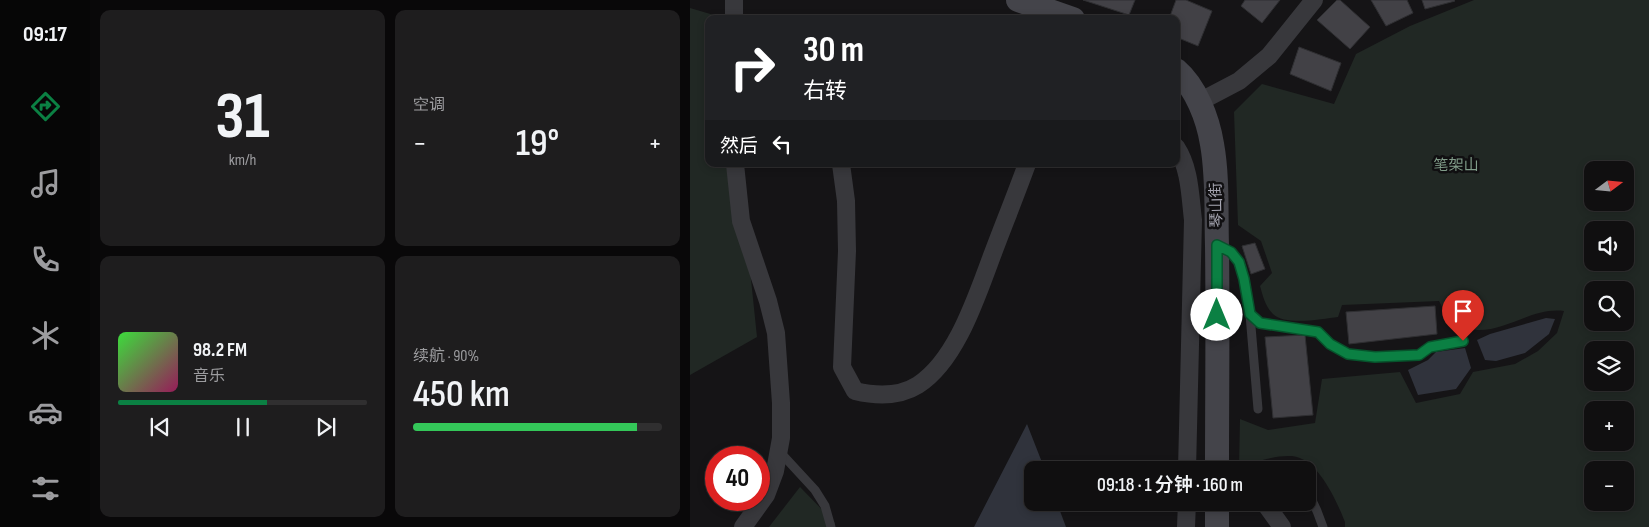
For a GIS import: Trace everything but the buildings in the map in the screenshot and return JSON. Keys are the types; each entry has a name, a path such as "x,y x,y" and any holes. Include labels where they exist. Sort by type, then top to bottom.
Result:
{"street":[{"path":"734,0 734,15"},
{"path":"1018,0 1061,15"},
{"path":"1199,102 1239,81 1269,56 1314,0"},
{"name":"琴山街","path":"1180,75 1199,102 1212,144 1215,174 1217,245 1217,461"},
{"path":"1180,152 1184,158 1190,187 1193,220 1187,461"},
{"path":"735,167 741,221 768,301 776,333 781,403 781,438 775,471 766,494 743,527"},
{"path":"841,167 846,201 847,241 842,367 855,392 873,395 897,394 918,385 942,362 967,320 1026,167"},
{"path":"1186,511 1186,527"},
{"path":"1217,527 1218,511"},
{"path":"1270,511 1282,527"}],"lane":[{"path":"1217,245 1231,252 1239,262 1244,279 1250,314 1258,408"},
{"path":"1250,314 1260,323 1318,332 1330,344 1348,354 1375,357 1419,355 1430,347 1463,341"},
{"path":"779,451 815,490 825,506 831,527"},
{"path":"1316,508 1322,527"}],"green space":[{"name":"笔架山","path":"1474,0 1649,0 1649,527 1345,527 1345,522 1332,493 1316,470 1316,461 1305,461 1292,456 1259,461 1239,461 1240,419 1268,430 1315,423 1322,379 1400,372 1416,403 1460,394 1473,372 1515,364 1538,351 1557,333 1564,311 1542,312 1499,327 1477,330 1451,324 1439,301 1342,305 1338,317 1304,321 1279,318 1270,311 1260,286 1272,273 1261,241 1238,225 1234,112 1262,84 1334,104 1356,54 1410,26"},
{"path":"690,8 714,15 705,15 705,167 739,167 757,337 690,375"},
{"path":"800,487 835,523 834,527 769,527"}],"shaded area":[{"path":"1546,318 1555,319 1549,334 1525,353 1496,361 1485,360 1477,340 1490,334"},
{"path":"1465,348 1471,368 1456,389 1418,395 1408,370 1428,360 1436,352"},
{"path":"1027,424 1041,461 1024,461 1024,511 1060,511 1066,527 974,527"}],"route":[{"path":"1217,315 1217,245 1231,252 1239,262 1250,314 1260,323 1318,332 1330,344 1348,354 1375,357 1419,355 1430,347 1463,341"}]}
